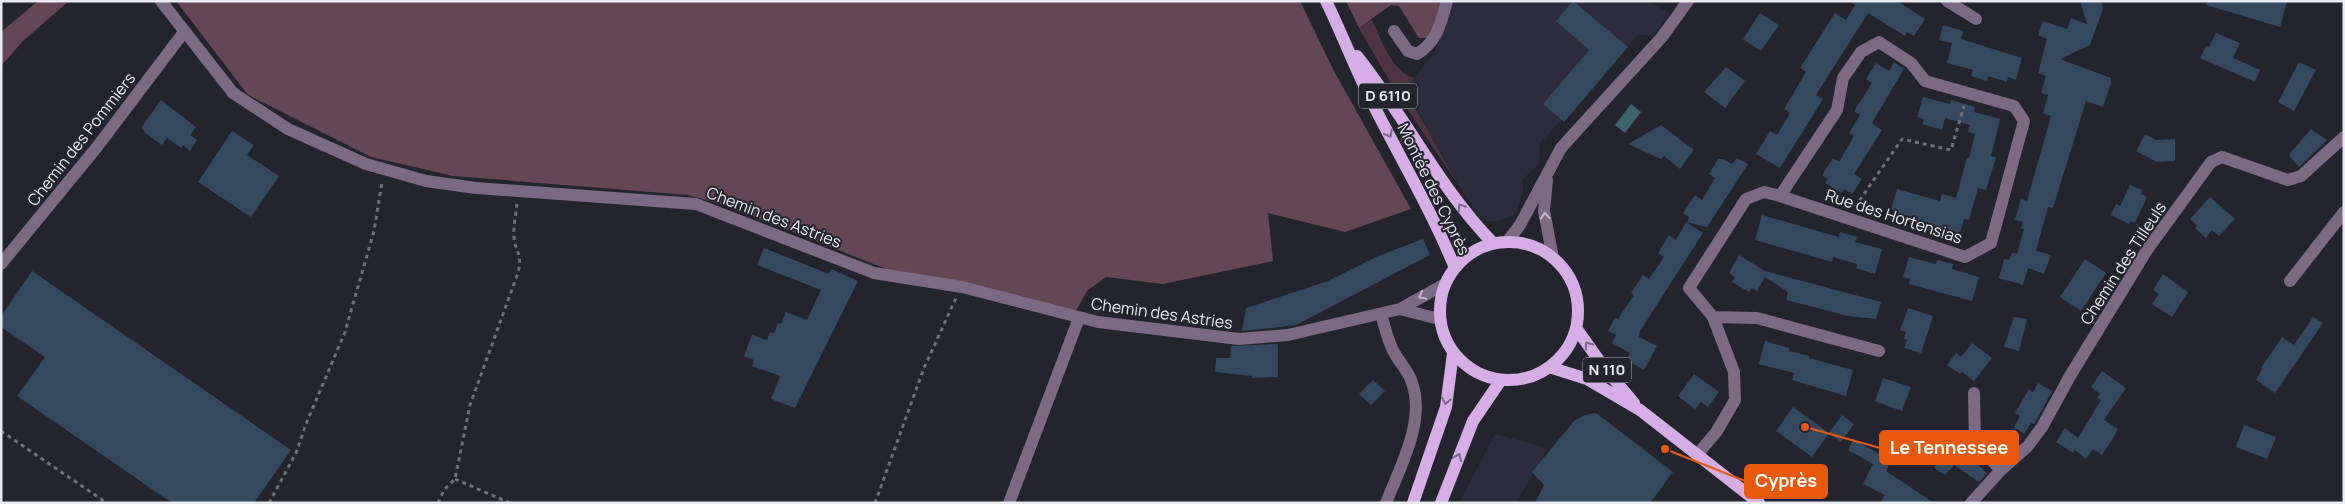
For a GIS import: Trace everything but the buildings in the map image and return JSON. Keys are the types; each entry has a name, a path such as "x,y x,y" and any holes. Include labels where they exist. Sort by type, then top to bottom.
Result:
{"main road":[{"name":"Montée des Cyprès","path":"1326,1 1374,107 1438,227 1455,268"},
{"name":"Montée des Cyprès","path":"1346,42 1383,89 1467,217 1493,243"},
{"path":"1507,242 1523,243 1539,248 1553,258 1566,272 1574,289 1578,308 1576,328 1570,343 1561,356 1549,368 1534,376 1518,380 1501,380 1483,376 1466,366 1453,353 1444,337 1439,319 1440,301 1445,284 1455,268 1472,252 1493,243 1507,242"},
{"name":"N 110","path":"1576,328 1603,366 1640,410"},
{"path":"1413,503 1446,407 1453,353"},
{"name":"N 110","path":"1549,368 1587,379 1640,410 1759,503"},
{"path":"1442,503 1473,422 1501,380"}],"street":[{"name":"Chemin des Astries","path":"161,1 233,93 288,128 366,164 426,181 476,188 696,204 874,273 962,287 1098,322 1239,339 1288,335 1400,309 1445,284"},
{"path":"1394,31 1408,51 1417,54 1427,48 1436,37 1447,1"},
{"path":"1507,242 1520,225 1561,148 1662,36 1688,1"},
{"path":"1947,1 1976,19"},
{"name":"Chemin des Pommiers","path":"1,264 97,147 184,32"},
{"name":"Rue des Hortensias","path":"1697,455 1717,431 1735,400 1734,372 1713,317 1689,288 1746,199 1764,192 1780,196 1965,257 1991,243 2024,121 2014,106 1925,81 1911,63 1879,42 1861,52 1843,78 1837,110 1780,196"},
{"name":"Chemin des Tilleuls","path":"1971,503 2001,470 2028,446 2042,427 2070,376 2147,250 2211,162 2222,157 2288,180 2301,176 2344,137"},
{"path":"1548,175 1544,211 1553,258"},
{"path":"2290,281 2344,212"},
{"name":"Chemin des Astries","path":"1400,309 1439,319"},
{"path":"1381,314 1394,354 1411,379 1416,394 1416,413 1411,435 1386,503"},
{"path":"1713,317 1757,318 1879,351"},
{"path":"1009,503 1079,318"},
{"path":"1974,393 1974,443 2001,470"}],"path":[{"path":"1847,218 1902,138 1951,150 1968,94"},
{"path":"269,503 296,453 306,424 345,332 374,231 384,170"},
{"path":"438,503 444,490 455,480 470,406 518,273 520,251 514,238 518,190"},
{"path":"875,503 924,368 945,318 962,287"},
{"path":"1,431 107,503"},
{"path":"455,480 510,503"}],"shaded area":[{"path":"38,1 69,1 23,41 1,66 1,32"},
{"path":"176,1 1300,1 1334,71 1411,209 1345,232 1268,213 1273,261 1163,284 1106,277 1087,291 1076,311 886,269 730,207 688,195 453,176 371,157 248,95"},
{"path":"1346,1 1444,1 1435,29 1427,38 1419,38 1399,6 1391,5 1359,28"},
{"path":"1453,1 1647,1 1670,13 1653,36 1638,34 1564,122 1561,120 1540,143 1539,164 1523,179 1523,190 1518,208 1514,215 1497,221 1485,221 1479,217 1457,183 1405,89 1437,49"},
{"path":"1372,20 1393,62 1406,75 1414,78 1405,90 1457,183 1397,94 1359,28"},
{"path":"1631,104 1641,112 1625,133 1615,125"},
{"path":"1495,434 1548,448 1516,503 1459,503"}],"place":[{"name":"Le Tennessee","path":"1805,427"},
{"name":"Cyprès","path":"1665,449"}]}
